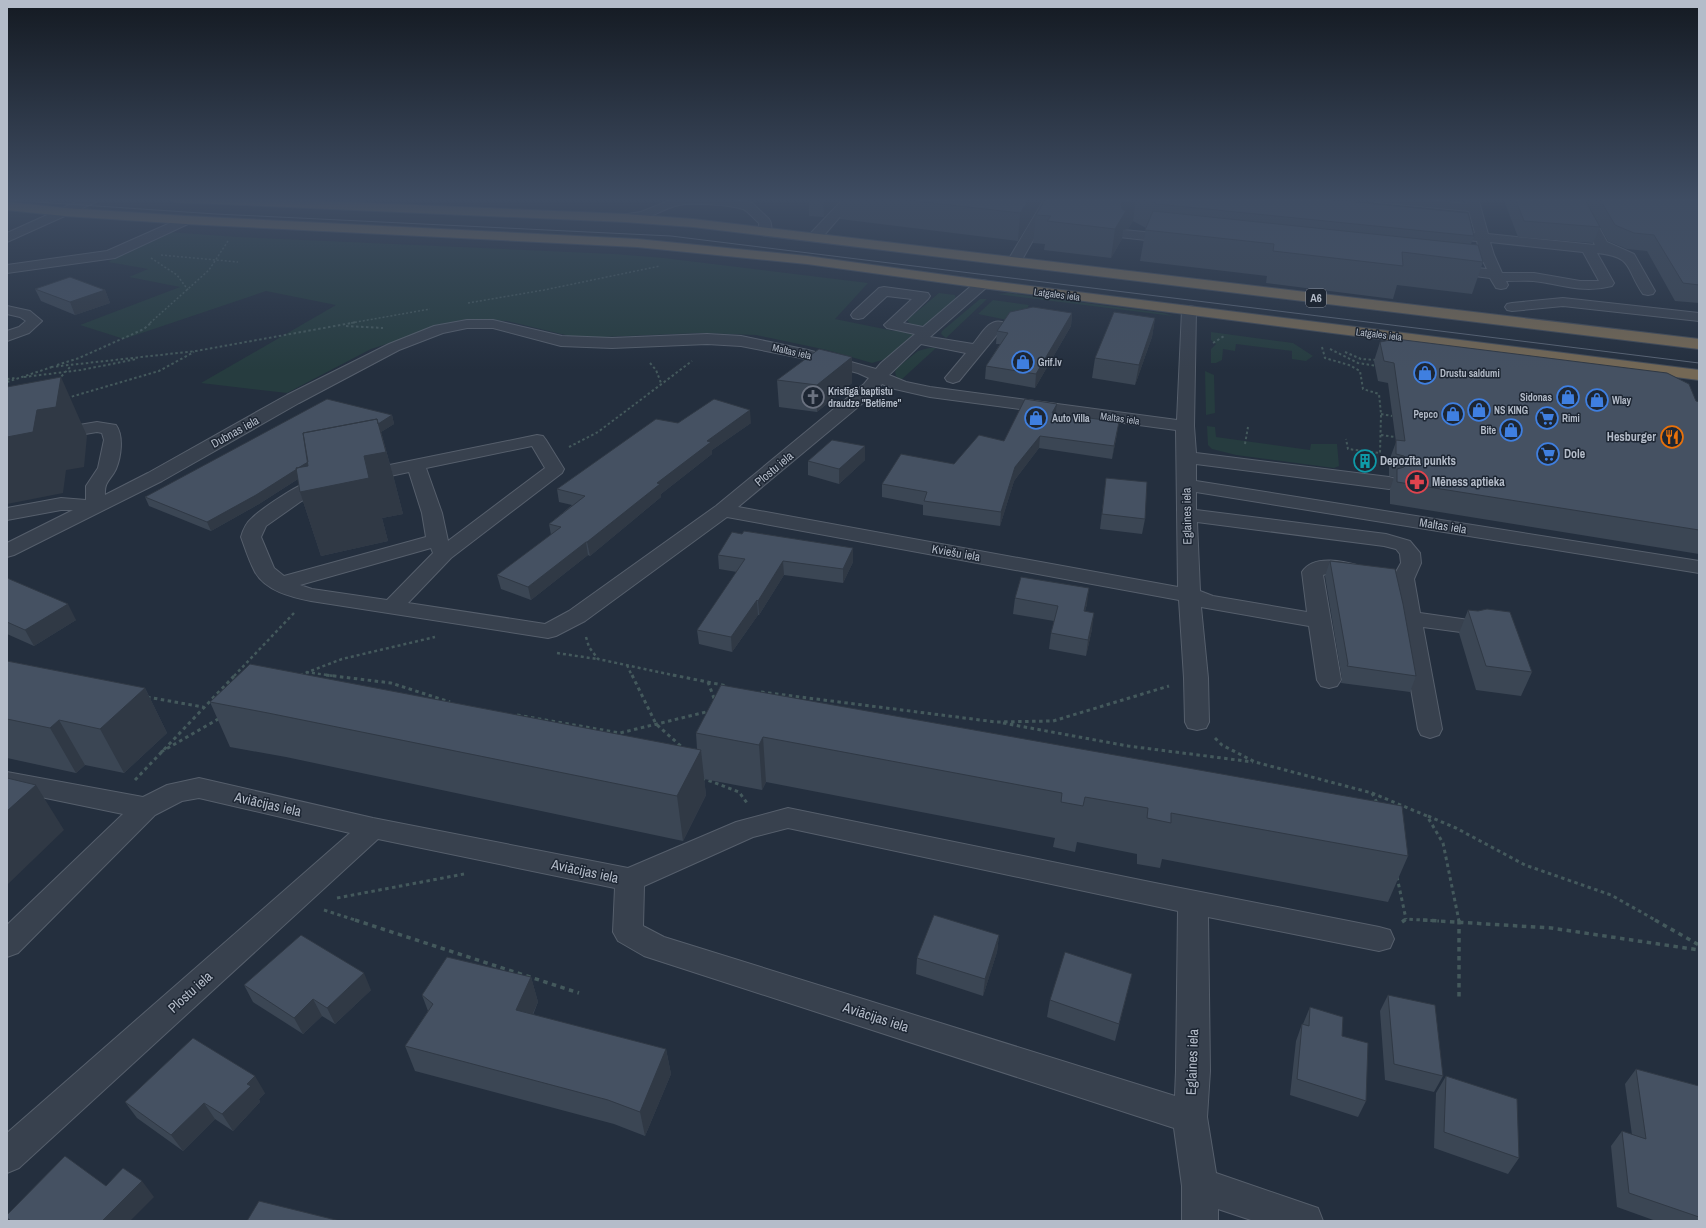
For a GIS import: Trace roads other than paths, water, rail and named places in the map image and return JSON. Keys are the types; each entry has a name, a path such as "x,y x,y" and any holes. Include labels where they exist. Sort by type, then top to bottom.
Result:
{"highway":[{"name":"Latgales iela","path":"760,255 807,260 982,284 1699,374"},
{"name":"A6","path":"961,255 1195,283 1513,314 1699,344"},
{"path":"1189,310 1195,283"}],"street":[{"path":"7,269 108,255"},
{"path":"1014,262 1018,255"},
{"path":"1488,255 1513,314 1563,302 1699,317"},
{"path":"1526,255 1534,276"},
{"path":"1436,268 1496,276 1534,276 1589,286 1601,286 1607,283 1592,255"},
{"path":"1625,255 1629,257 1648,291"},
{"name":"Plostu iela","path":"393,606 548,631 577,616 723,510 870,388 888,366 982,284"},
{"path":"858,316 884,291 923,296 892,325 976,350"},
{"path":"7,310 25,314 35,322 24,330 7,336"},
{"name":"Eglaines iela","path":"1189,310 1184,426 1187,457 1186,484 1189,595 1196,678 1197,722"},
{"name":"Maltas iela","path":"467,324 493,324 522,330 561,341 612,343 724,339 757,343 864,370 901,386 930,392 1184,426"},
{"name":"Dubnas iela","path":"10,546 154,477 293,400 394,347 439,329 467,324"},
{"path":"953,378 997,325"},
{"path":"7,442 96,427 110,429 112,440 107,468 95,486 96,506 61,504 7,514"},
{"path":"537,440 555,469 441,547 393,606 311,595 296,591 280,584 265,571 251,537 253,530 260,522 293,498 316,486 416,465 537,440"},
{"path":"1187,457 1389,483"},
{"path":"416,465 432,513 441,547"},
{"name":"Maltas iela","path":"1186,484 1699,568"},
{"name":"Kviešu iela","path":"723,510 1189,595 1209,602 1320,621"},
{"path":"1187,515 1386,540 1403,545 1410,553 1411,563 1403,579 1430,729"},
{"path":"280,584 441,547"},
{"path":"1329,680 1312,572 1318,568 1332,567 1403,579"},
{"path":"1409,618 1468,626"},
{"path":"7,781 146,808"},
{"name":"Aviācijas iela","path":"7,944 146,808 176,792 199,788 372,828 630,880 628,932 655,947 1190,1117"},
{"path":"630,880 746,829 788,818 1193,903 1379,939"},
{"name":"Plostu iela","path":"7,1156 372,828"},
{"name":"Eglaines iela","path":"1193,903 1193,1071 1190,1117 1200,1186 1200,1221"},
{"path":"1200,1186 1240,1198 1305,1221"}],"tram line":[{"path":"827,255 1699,363"}],"place":[{"name":"Grif.lv","path":"1023,362"},
{"name":"Drustu saldumi","path":"1425,373"},
{"name":"Kristīgā baptistu draudze \"Betlēme\"","path":"813,397"},
{"name":"Sidonas","path":"1568,397"},
{"name":"Wlay","path":"1597,400"},
{"name":"NS KING","path":"1479,410"},
{"name":"Pepco","path":"1453,414"},
{"name":"Auto Villa","path":"1036,418"},
{"name":"Rimi","path":"1547,418"},
{"name":"Bite","path":"1511,430"},
{"name":"Hesburger","path":"1672,437"},
{"name":"Dole","path":"1548,454"},
{"name":"Depozīta punkts","path":"1365,461"},
{"name":"Mēness aptieka","path":"1417,482"}]}
